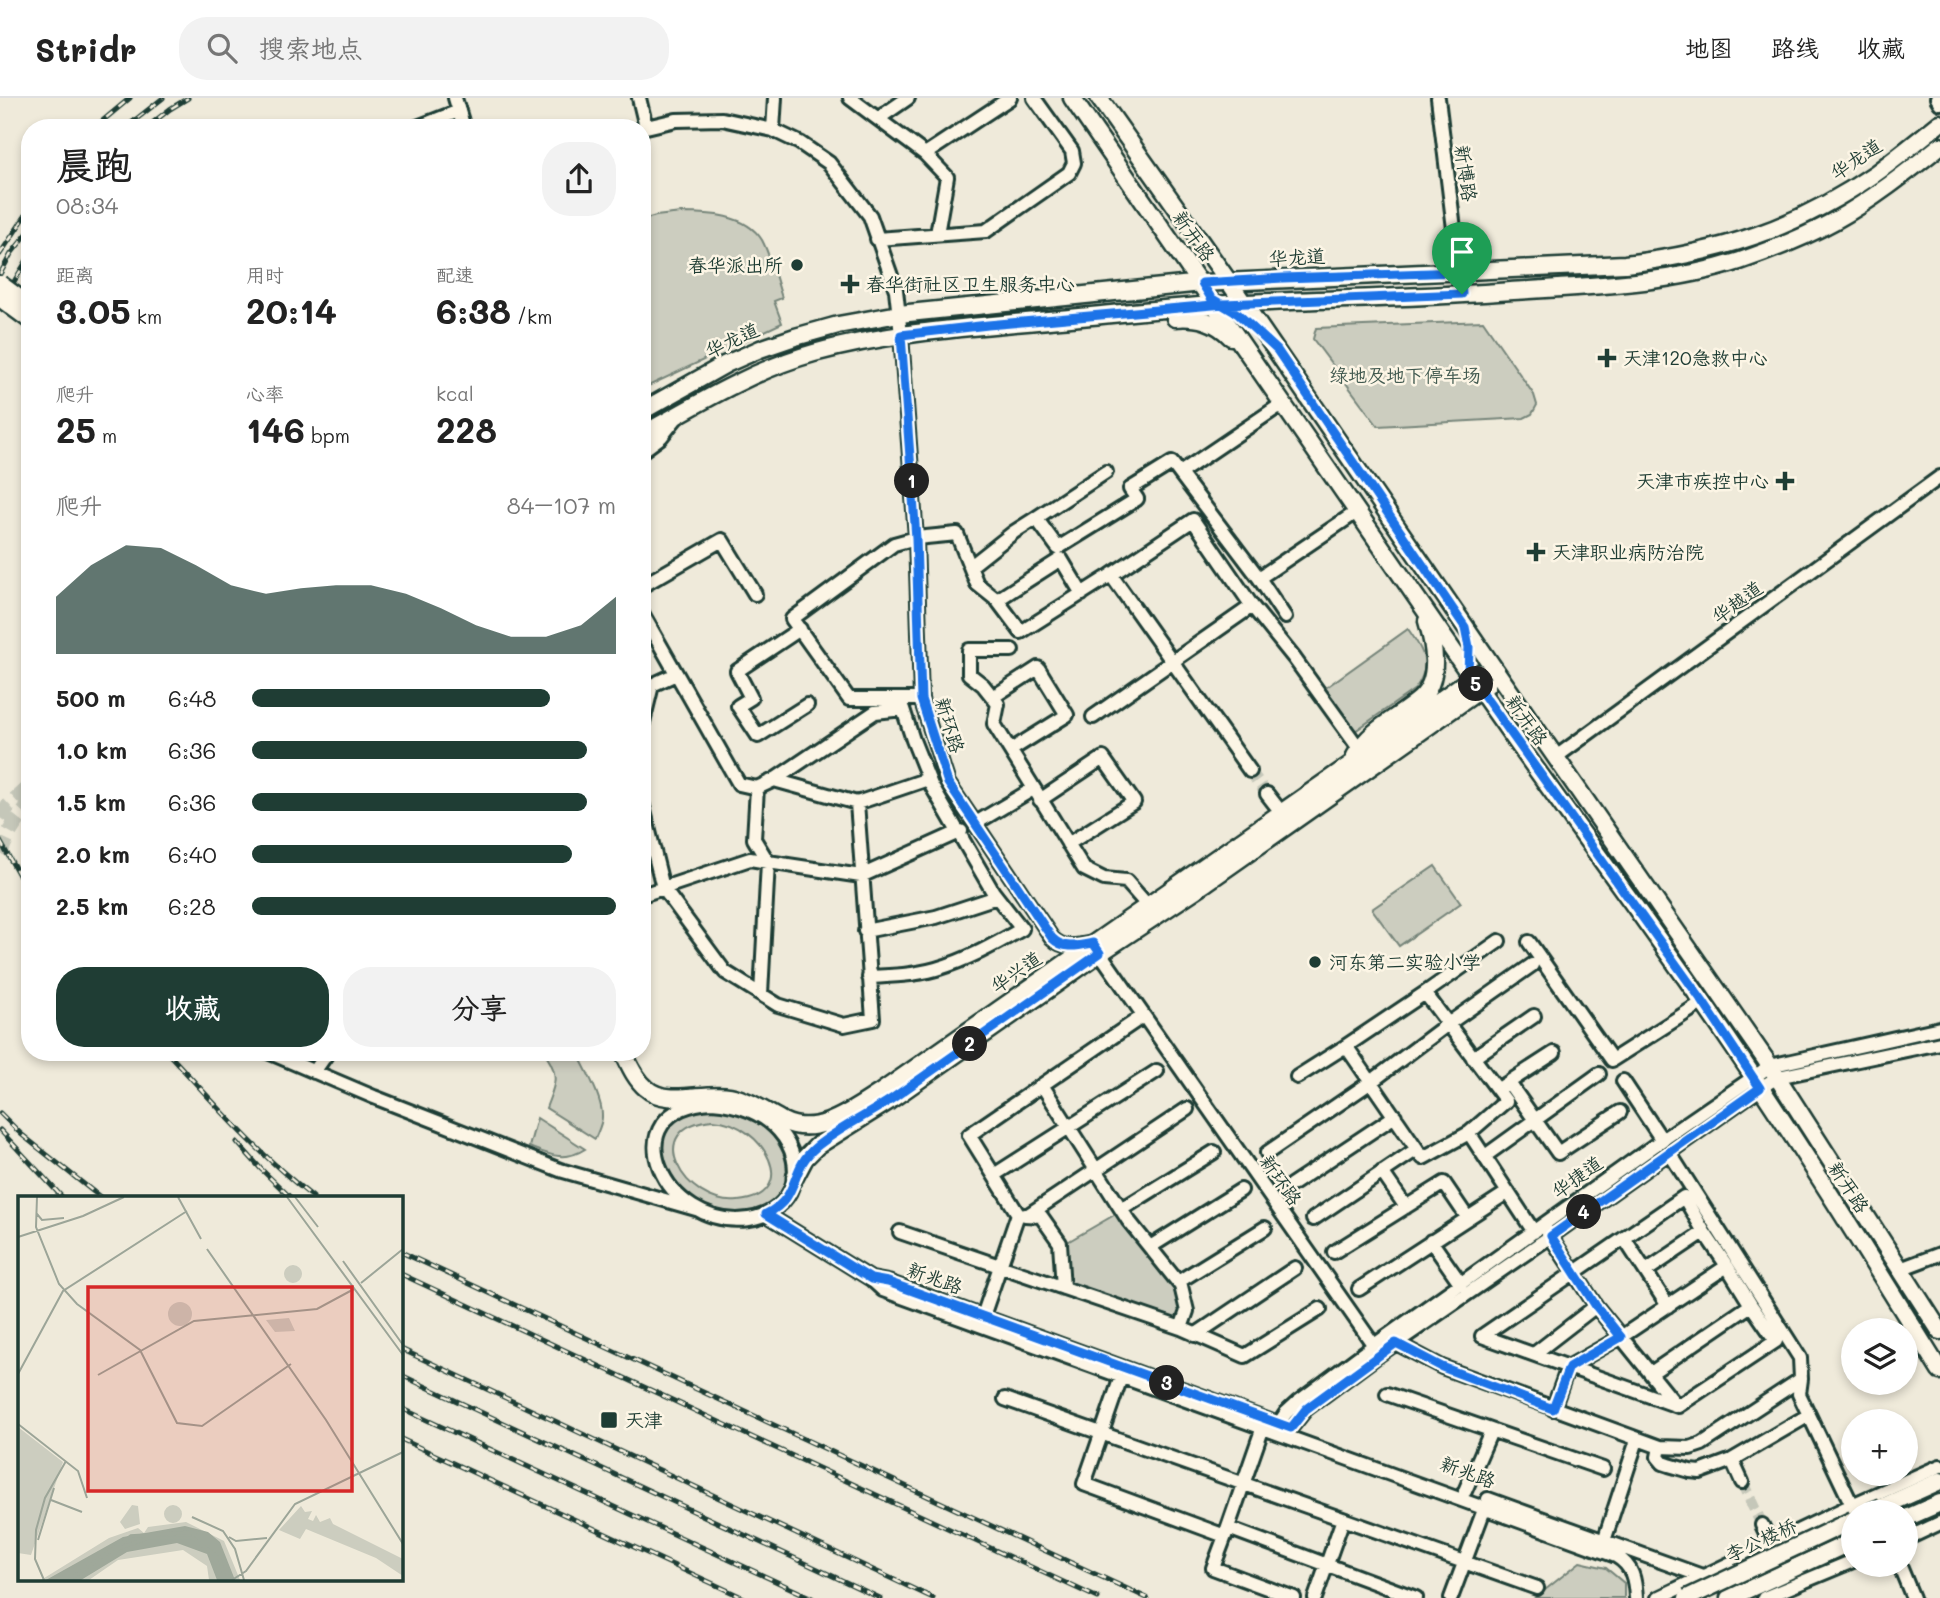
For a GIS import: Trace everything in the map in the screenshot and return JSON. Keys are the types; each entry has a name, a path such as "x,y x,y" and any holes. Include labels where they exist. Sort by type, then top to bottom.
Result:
{"main road":[{"name":"新开路","path":"1072,98 1217,303 1282,404 1421,603 1472,687 1703,1002 1883,1278 1940,1371"},
{"name":"新开路","path":"1099,98 1277,350 1495,671 1774,1072 1940,1331"},
{"name":"华龙道","path":"651,406 726,364 760,349 838,325 899,314 1202,283 1460,272 1646,261 1683,256 1737,242 1788,223 1878,172 1940,123"},
{"path":"651,430 738,383 796,359 901,335 1217,303 1462,294 1658,280 1699,272 1743,260 1833,221 1885,189 1940,146"},
{"path":"0,284 21,299"},
{"path":"1124,291 1182,293 1217,303 1250,324 1277,350"},
{"path":"0,298 21,313"},
{"path":"1030,321 1073,326 1187,317 1201,319 1222,329 1252,359"},
{"path":"1358,756 1382,725 1420,699 1427,691 1433,672 1433,651 1430,629 1421,603"},
{"path":"1465,627 1472,687 1504,699 1523,711"},
{"name":"华兴道","path":"628,1061 641,1083 653,1094 676,1098 707,1094 731,1096 789,1124 802,1126 827,1123 853,1110 1097,948 1207,882 1495,671"},
{"name":"华兴道","path":"795,1177 805,1158 817,1146 889,1101 1097,948 1148,906 1358,756 1434,714"},
{"path":"636,1061 644,1077 654,1086 677,1090 712,1086 736,1088 758,1097 785,1114 801,1118 834,1110 895,1073 933,1055"},
{"path":"1897,1500 1940,1480"},
{"path":"1918,1513 1940,1503"},
{"name":"李公楼桥","path":"1687,1598 1841,1519"},
{"name":"李公楼桥","path":"1729,1598 1841,1547"}],"street":[{"path":"455,98 461,119"},
{"path":"639,98 643,119"},
{"path":"773,130 775,98"},
{"path":"850,98 925,154 947,177 937,234"},
{"path":"878,118 908,98"},
{"path":"925,154 1010,98"},
{"path":"877,239 986,231 1069,173 1074,163 1072,150 1034,98"},
{"name":"新博路","path":"1438,98 1462,294"},
{"path":"1937,98 1940,103"},
{"path":"438,119 459,111"},
{"name":"新环路","path":"651,125 676,120 722,119 773,130 800,143 830,163 870,216 896,290 916,538 921,699 948,783 1052,938 1067,947 1097,948 1376,1350"},
{"path":"1180,474 1282,404"},
{"path":"651,444 661,437 679,414"},
{"path":"1036,518 1058,548 1137,499 1130,489 1172,463 1259,578 1285,617"},
{"path":"971,566 1014,532 1106,472"},
{"name":"华越道","path":"1556,757 1940,477"},
{"path":"1259,578 1358,511"},
{"path":"921,699 849,699 792,619 894,544 916,538 957,534 976,584 996,600 1021,632 1194,520 1252,606 1294,658 1358,756"},
{"path":"651,581 722,540 755,594"},
{"path":"996,600 1061,559 1082,594"},
{"path":"1111,575 1250,771"},
{"path":"1093,717 1252,606"},
{"path":"651,629 739,785 757,788 774,780 875,712 903,709 928,779 997,897 1022,929 982,952 935,970 869,977"},
{"path":"800,629 737,671 751,698 738,706 758,736 807,705"},
{"path":"1012,650 969,650 970,674 998,704 994,724 1084,869 1104,879 1126,881 1148,906"},
{"path":"993,697 1038,668 1067,715 1011,750"},
{"path":"651,689 652,685 676,674"},
{"path":"976,823 1103,758 1134,802 1068,844"},
{"path":"774,780 857,803 928,779"},
{"path":"757,788 754,839 768,862 761,994"},
{"path":"1267,794 1282,812"},
{"path":"651,847 663,888 725,972 778,1005 844,1025 873,1019 857,803"},
{"path":"651,892 750,859 862,876 960,832"},
{"path":"865,931 936,917 997,897"},
{"path":"1297,1077 1499,941"},
{"path":"1529,942 1612,1060 1703,1002"},
{"path":"1267,1153 1371,1082 1532,965"},
{"path":"1425,993 1473,1058 1535,1120 1558,1153 1620,1112"},
{"path":"1063,1288 1060,1243 1041,1216 1023,1214 969,1135 1143,1016"},
{"path":"1473,1058 1534,1016"},
{"name":"华捷道","path":"1376,1350 1396,1343 1662,1140 1756,1082 1774,1072 1940,1028"},
{"name":"华捷道","path":"1774,1072 1940,1043"},
{"path":"1346,1046 1423,1158 1469,1133 1506,1101 1503,1087"},
{"path":"1503,1087 1554,1053"},
{"path":"289,1061 560,1170 720,1217 739,1220 766,1214 790,1194 795,1177 794,1164 787,1142 779,1131 752,1112 730,1104 712,1102 691,1105 673,1114 657,1135 655,1153 659,1168 669,1186 681,1199 696,1209"},
{"path":"314,1072 322,1061"},
{"path":"994,1175 1157,1071"},
{"path":"1485,1156 1599,1074"},
{"path":"1623,1081 1662,1140"},
{"name":"华捷道","path":"1279,1429 1286,1413 1298,1402 1376,1350 1461,1284 1669,1152 1756,1082"},
{"path":"1042,1085 1122,1209 1181,1286 1187,1311 1181,1328"},
{"path":"983,1316 1000,1266 1023,1214 1187,1110"},
{"path":"1291,1185 1395,1116"},
{"path":"1469,1133 1508,1192 1543,1231 1596,1306 1678,1406"},
{"path":"1313,1219 1417,1149"},
{"path":"1122,1209 1214,1152"},
{"path":"1669,1152 1800,1358 1799,1394 1847,1500"},
{"path":"1382,1172 1406,1207"},
{"path":"1334,1252 1444,1183 1467,1217"},
{"path":"1150,1247 1241,1190"},
{"path":"1359,1289 1508,1192"},
{"path":"1684,1197 1704,1233 1776,1341 1678,1406 1482,1336 1684,1197"},
{"path":"766,1214 871,1279"},
{"path":"1178,1282 1265,1228"},
{"path":"900,1232 1181,1328 1245,1356 1320,1309"},
{"path":"1646,1271 1704,1233"},
{"path":"1624,1238 1668,1306"},
{"path":"1431,1241 1461,1284"},
{"path":"1900,1269 1940,1254"},
{"path":"1553,1409 1569,1367 1621,1337 1727,1266"},
{"path":"1195,1335 1295,1268"},
{"name":"新兆路","path":"871,1279 888,1282 983,1316 1616,1556 1625,1561 1634,1577 1636,1598"},
{"name":"新兆路","path":"871,1279 883,1290 1121,1377 1465,1491 1702,1576"},
{"path":"1651,1373 1751,1305"},
{"path":"1534,1354 1596,1306"},
{"path":"1396,1343 1442,1367 1660,1447 1690,1448 1702,1444 1801,1379"},
{"path":"1121,1377 1084,1484 1327,1565 1416,1598"},
{"path":"1387,1394 1603,1469"},
{"path":"1005,1399 1536,1588"},
{"path":"1660,1447 1658,1457 1663,1463 1700,1472 1732,1460 1810,1415"},
{"path":"1279,1429 1244,1484 1213,1567 1294,1598"},
{"path":"1465,1491 1491,1431"},
{"path":"1604,1541 1637,1440"},
{"path":"1732,1460 1742,1482"},
{"path":"1877,1500 1940,1466"},
{"path":"1451,1598 1485,1507"},
{"path":"1658,1598 1771,1544 1841,1518"},
{"path":"1315,1598 1343,1519"},
{"path":"1918,1533 1940,1523"},
{"path":"1762,1525 1771,1544"},
{"path":"1768,1597 1841,1566"},
{"path":"1702,1576 1710,1598"},
{"path":"1904,1577 1912,1598"}],"green space":[{"path":"681,213 726,217 755,231 768,254 782,298 774,301 782,323 651,385 651,217"},
{"name":"绿地及地下停车场","path":"1483,321 1534,395 1537,405 1532,414 1524,418 1378,426 1313,339 1316,328"},
{"path":"1408,629 1424,658 1424,672 1420,680 1415,689 1355,731 1324,689"},
{"path":"1435,866 1461,903 1399,946 1372,909"},
{"path":"549,1061 582,1061 602,1109 595,1139 546,1108 555,1077"},
{"path":"719,1107 750,1118 771,1134 783,1152 787,1171 783,1188 772,1202 756,1211 734,1213 700,1203 682,1190 665,1166 662,1157 663,1140 677,1118 692,1110","holes":["713,1120 731,1124 748,1133 760,1145 769,1159 772,1174 769,1186 758,1196 738,1201 718,1199 701,1191 687,1179 678,1165 674,1150 678,1136 691,1125"]},
{"path":"537,1118 585,1149 564,1156 551,1155 529,1147"},
{"path":"1116,1214 1173,1286 1180,1312 1173,1328 1067,1289 1064,1244"},
{"path":"1580,1562 1606,1568 1624,1583 1624,1598 1535,1598"}],"tunnel":[{"path":"1250,771 1267,794"},
{"path":"0,818 21,794"},
{"path":"0,854 21,816"},
{"path":"1742,1482 1762,1525"}],"railway":[{"path":"105,119 130,98"},
{"path":"136,119 163,98"},
{"path":"157,119 188,98"},
{"path":"0,254 21,222"},
{"path":"0,274 21,241"},
{"path":"0,305 21,270"},
{"path":"0,841 21,878"},
{"path":"175,1061 255,1146 312,1196"},
{"path":"0,1113 21,1134 99,1196"},
{"path":"0,1130 61,1196"},
{"path":"237,1142 289,1196"},
{"path":"402,1252 1147,1598"},
{"path":"402,1274 1098,1598"},
{"path":"402,1349 933,1598"},
{"path":"402,1375 880,1598"},
{"path":"402,1408 812,1598"},
{"path":"402,1439 744,1598"}],"place":[{"name":"春华派出所","path":"797,265"},
{"name":"春华街社区卫生服务中心","path":"850,284"},
{"name":"天津120急救中心","path":"1607,358"},
{"name":"天津市疾控中心","path":"1785,481"},
{"name":"天津职业病防治院","path":"1536,552"},
{"name":"河东第二实验小学","path":"1315,962"},
{"name":"天津","path":"609,1420"}],"route":[{"path":"1462,294 1224,304 901,335 916,538 921,699 948,783 1052,938 1067,947 1093,943 1100,953 889,1101 817,1146 801,1164 786,1200 766,1214 871,1279 888,1282 1291,1428 1306,1409 1396,1343 1442,1367 1553,1409 1569,1367 1621,1337 1596,1306 1551,1236 1760,1088 1703,1002 1468,673 1469,647 1465,627 1277,350 1238,314 1224,304 1211,298 1202,283 1460,272 1462,294"}]}
